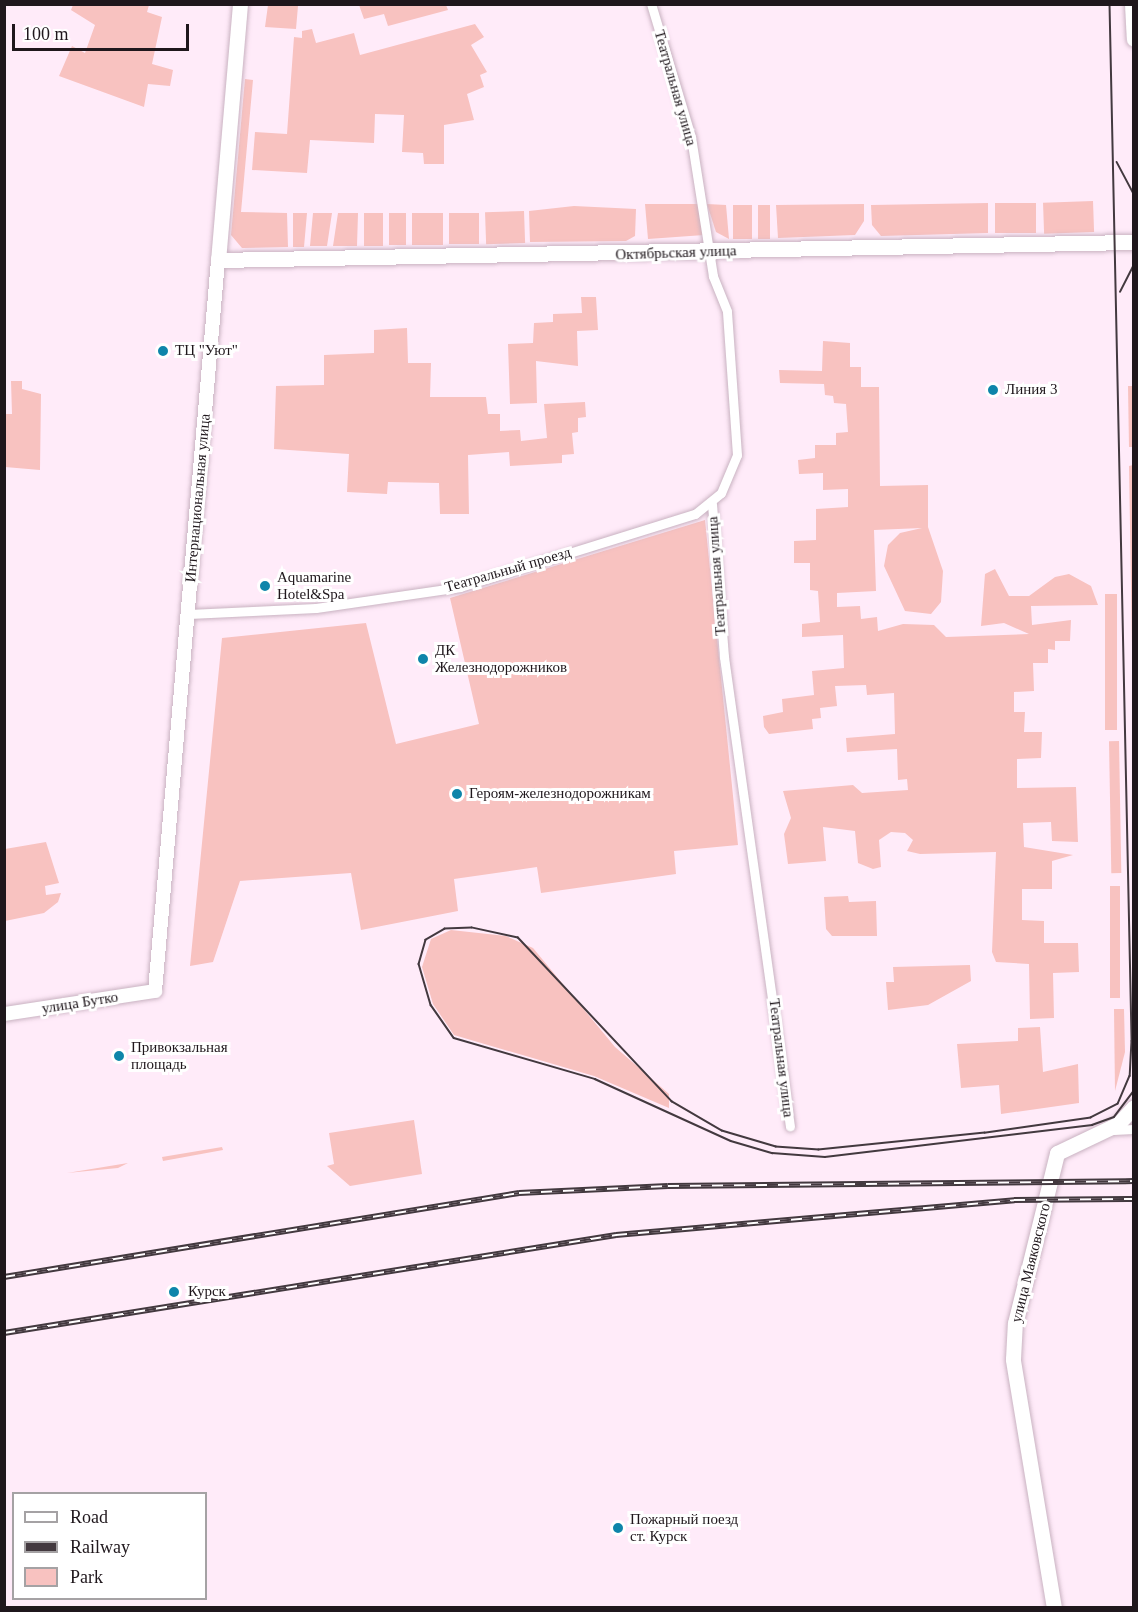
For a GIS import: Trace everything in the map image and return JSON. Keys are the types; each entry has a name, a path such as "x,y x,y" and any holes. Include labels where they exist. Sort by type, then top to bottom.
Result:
{"main road":[{"name":"Интернациональная улица","path":"154,992 189,614 240,4"},
{"path":"1132,4 1134,39"},
{"name":"Октябрьская улица","path":"218,260 1134,242"},
{"name":"улица Бутко","path":"4,1014 154,992"},
{"name":"улица Маяковского","path":"1054,1608 1013,1340 1054,1158 1064,1146 1118,1125 1134,1107"}],"street":[{"name":"Театральная улица","path":"651,4 691,138 712,251 713,276 727,311 737,455 734,474 712,504 724,657 790,1126"},
{"name":"Театральный проезд","path":"189,614 306,609 460,587 712,504"},
{"path":"1090,1135 1134,1128"}],"green space":[{"path":"73,5 149,5 147,12 162,17 152,64 173,70 170,86 148,84 144,107 59,76 72,46 85,53 95,25 71,10"},
{"path":"268,5 304,5 298,6 296,29 265,27"},
{"path":"359,5 446,5 448,10 388,26 384,14 364,19"},
{"path":"475,24 484,37 471,45 487,72 480,75 484,87 467,94 474,120 444,125 444,164 424,164 423,153 402,152 404,115 375,114 374,143 310,140 307,173 252,170 255,132 287,134 294,37 302,38 302,31 312,29 316,43 354,33 360,55"},
{"path":"245,79 253,80 241,212 287,213 288,247 242,248 231,235"},
{"path":"1093,201 1094,232 1044,234 1043,203"},
{"path":"988,203 988,233 881,236 872,225 871,205"},
{"path":"995,203 1036,203 1036,233 995,233"},
{"path":"645,204 699,204 704,235 648,239"},
{"path":"707,204 726,205 729,239 716,232"},
{"path":"864,204 864,221 855,235 778,238 776,205"},
{"path":"733,205 752,205 752,239 733,239"},
{"path":"758,205 770,205 770,239 758,239"},
{"path":"574,206 636,209 635,236 626,241 530,242 529,211"},
{"path":"524,211 525,243 486,244 485,212"},
{"path":"293,213 307,213 304,247 293,247"},
{"path":"313,213 332,213 327,246 310,246"},
{"path":"338,213 358,213 357,246 333,246"},
{"path":"364,213 383,213 383,246 364,246"},
{"path":"389,213 406,213 406,245 389,245"},
{"path":"412,213 443,213 443,245 412,245"},
{"path":"449,213 479,213 479,244 449,244"},
{"path":"581,297 596,297 598,330 577,331 578,366 536,361 537,403 510,404 508,344 533,343 534,323 553,322 553,314 582,313"},
{"path":"407,328 408,363 431,363 430,397 486,397 488,414 500,414 500,431 520,430 521,441 547,438 544,404 585,402 586,417 578,418 578,432 572,433 574,454 562,455 562,463 510,466 509,452 468,455 469,514 440,514 439,483 388,482 387,494 347,492 349,454 274,449 276,386 324,385 324,355 374,353 374,330"},
{"path":"823,341 850,343 850,367 861,367 861,387 879,387 880,486 928,485 928,527 943,571 941,602 931,614 905,611 884,566 888,545 900,533 922,528 874,530 876,591 837,593 837,607 860,606 861,619 877,617 878,631 903,624 934,625 946,637 1029,634 1004,623 981,626 985,574 995,569 1009,596 1029,596 1055,577 1069,574 1091,586 1098,605 1031,606 1032,625 1071,620 1070,641 1055,641 1055,650 1048,649 1048,663 1033,663 1034,691 1014,692 1014,712 1025,712 1024,732 1042,732 1041,758 1017,759 1017,788 1076,787 1078,842 1052,841 1051,822 1023,823 1024,847 1073,855 1052,861 1052,889 1022,889 1022,920 1044,921 1044,943 1078,943 1079,972 1053,973 1054,1018 1030,1019 1029,964 996,962 992,952 996,852 920,854 907,851 913,840 905,833 891,832 879,840 881,867 873,869 858,863 855,831 823,827 826,861 788,864 784,834 791,818 783,791 853,785 862,793 908,790 907,779 898,780 897,749 847,752 846,738 895,734 894,693 867,695 866,685 835,686 837,706 820,708 821,718 812,719 813,729 769,734 764,727 763,716 783,712 782,699 814,695 812,671 844,668 843,635 802,637 802,624 820,622 818,591 810,590 810,563 794,563 794,541 816,540 816,509 848,507 848,489 823,490 823,473 799,474 798,460 815,458 815,445 836,445 836,433 848,432 846,404 834,403 833,396 825,395 824,384 780,383 779,370 822,371"},
{"path":"11,381 22,381 22,389 41,394 40,470 5,467 5,414 12,414"},
{"path":"1128,386 1133,386 1133,447 1129,447"},
{"path":"1134,465 1133,707 1129,466"},
{"path":"705,520 738,845 674,851 676,874 541,893 537,867 454,879 458,911 361,930 351,873 240,881 213,962 190,966 222,638 366,623 396,744 479,724 450,598"},
{"path":"1105,594 1117,594 1117,730 1105,730"},
{"path":"1109,741 1119,741 1121,873 1111,873"},
{"path":"46,842 59,883 45,886 46,895 61,893 58,902 44,913 5,921 5,849"},
{"path":"1110,886 1120,886 1120,998 1110,998"},
{"path":"848,896 849,902 876,901 877,936 832,936 826,929 824,897"},
{"path":"451,930 506,936 533,948 615,1047 669,1094 669,1108 594,1076 454,1035 433,1004 422,967 431,939"},
{"path":"970,965 971,981 928,1005 888,1010 886,982 894,982 893,967"},
{"path":"1114,1009 1124,1009 1125,1052 1115,1091"},
{"path":"1040,1027 1043,1072 1078,1064 1079,1103 1001,1114 999,1085 961,1088 957,1044 1018,1041 1018,1028"},
{"path":"414,1120 422,1174 350,1186 327,1166 334,1164 329,1133"},
{"path":"222,1147 223,1150 163,1161 162,1157"},
{"path":"128,1163 118,1168 67,1173"}],"tram line":[{"path":"1110,4 1132,1041 1130,1076 1118,1104 1091,1118 985,1133 819,1150 776,1147 722,1131 672,1102 518,938 472,928 445,929 426,940 419,964 431,1005 454,1038 595,1079 731,1141 772,1153 825,1157 1092,1125 1114,1117 1134,1090"},
{"path":"1117,162 1134,194"},
{"path":"1120,292 1134,265"}],"railway":[{"path":"4,1277 519,1193 668,1186 1134,1181"},
{"path":"4,1333 616,1235 1014,1200 1134,1199"}],"place":[{"name":"ТЦ \"Уют\"","path":"163,351"},
{"name":"Линия 3","path":"993,390"},
{"name":"Aquamarine Hotel&Spa","path":"265,586"},
{"name":"ДК Железнодорожников","path":"423,659"},
{"name":"Героям-железнодорожникам","path":"457,794"},
{"name":"Привокзальная площадь","path":"119,1056"},
{"name":"Курск","path":"174,1292"},
{"name":"Пожарный поезд ст. Курск","path":"618,1528"}]}
